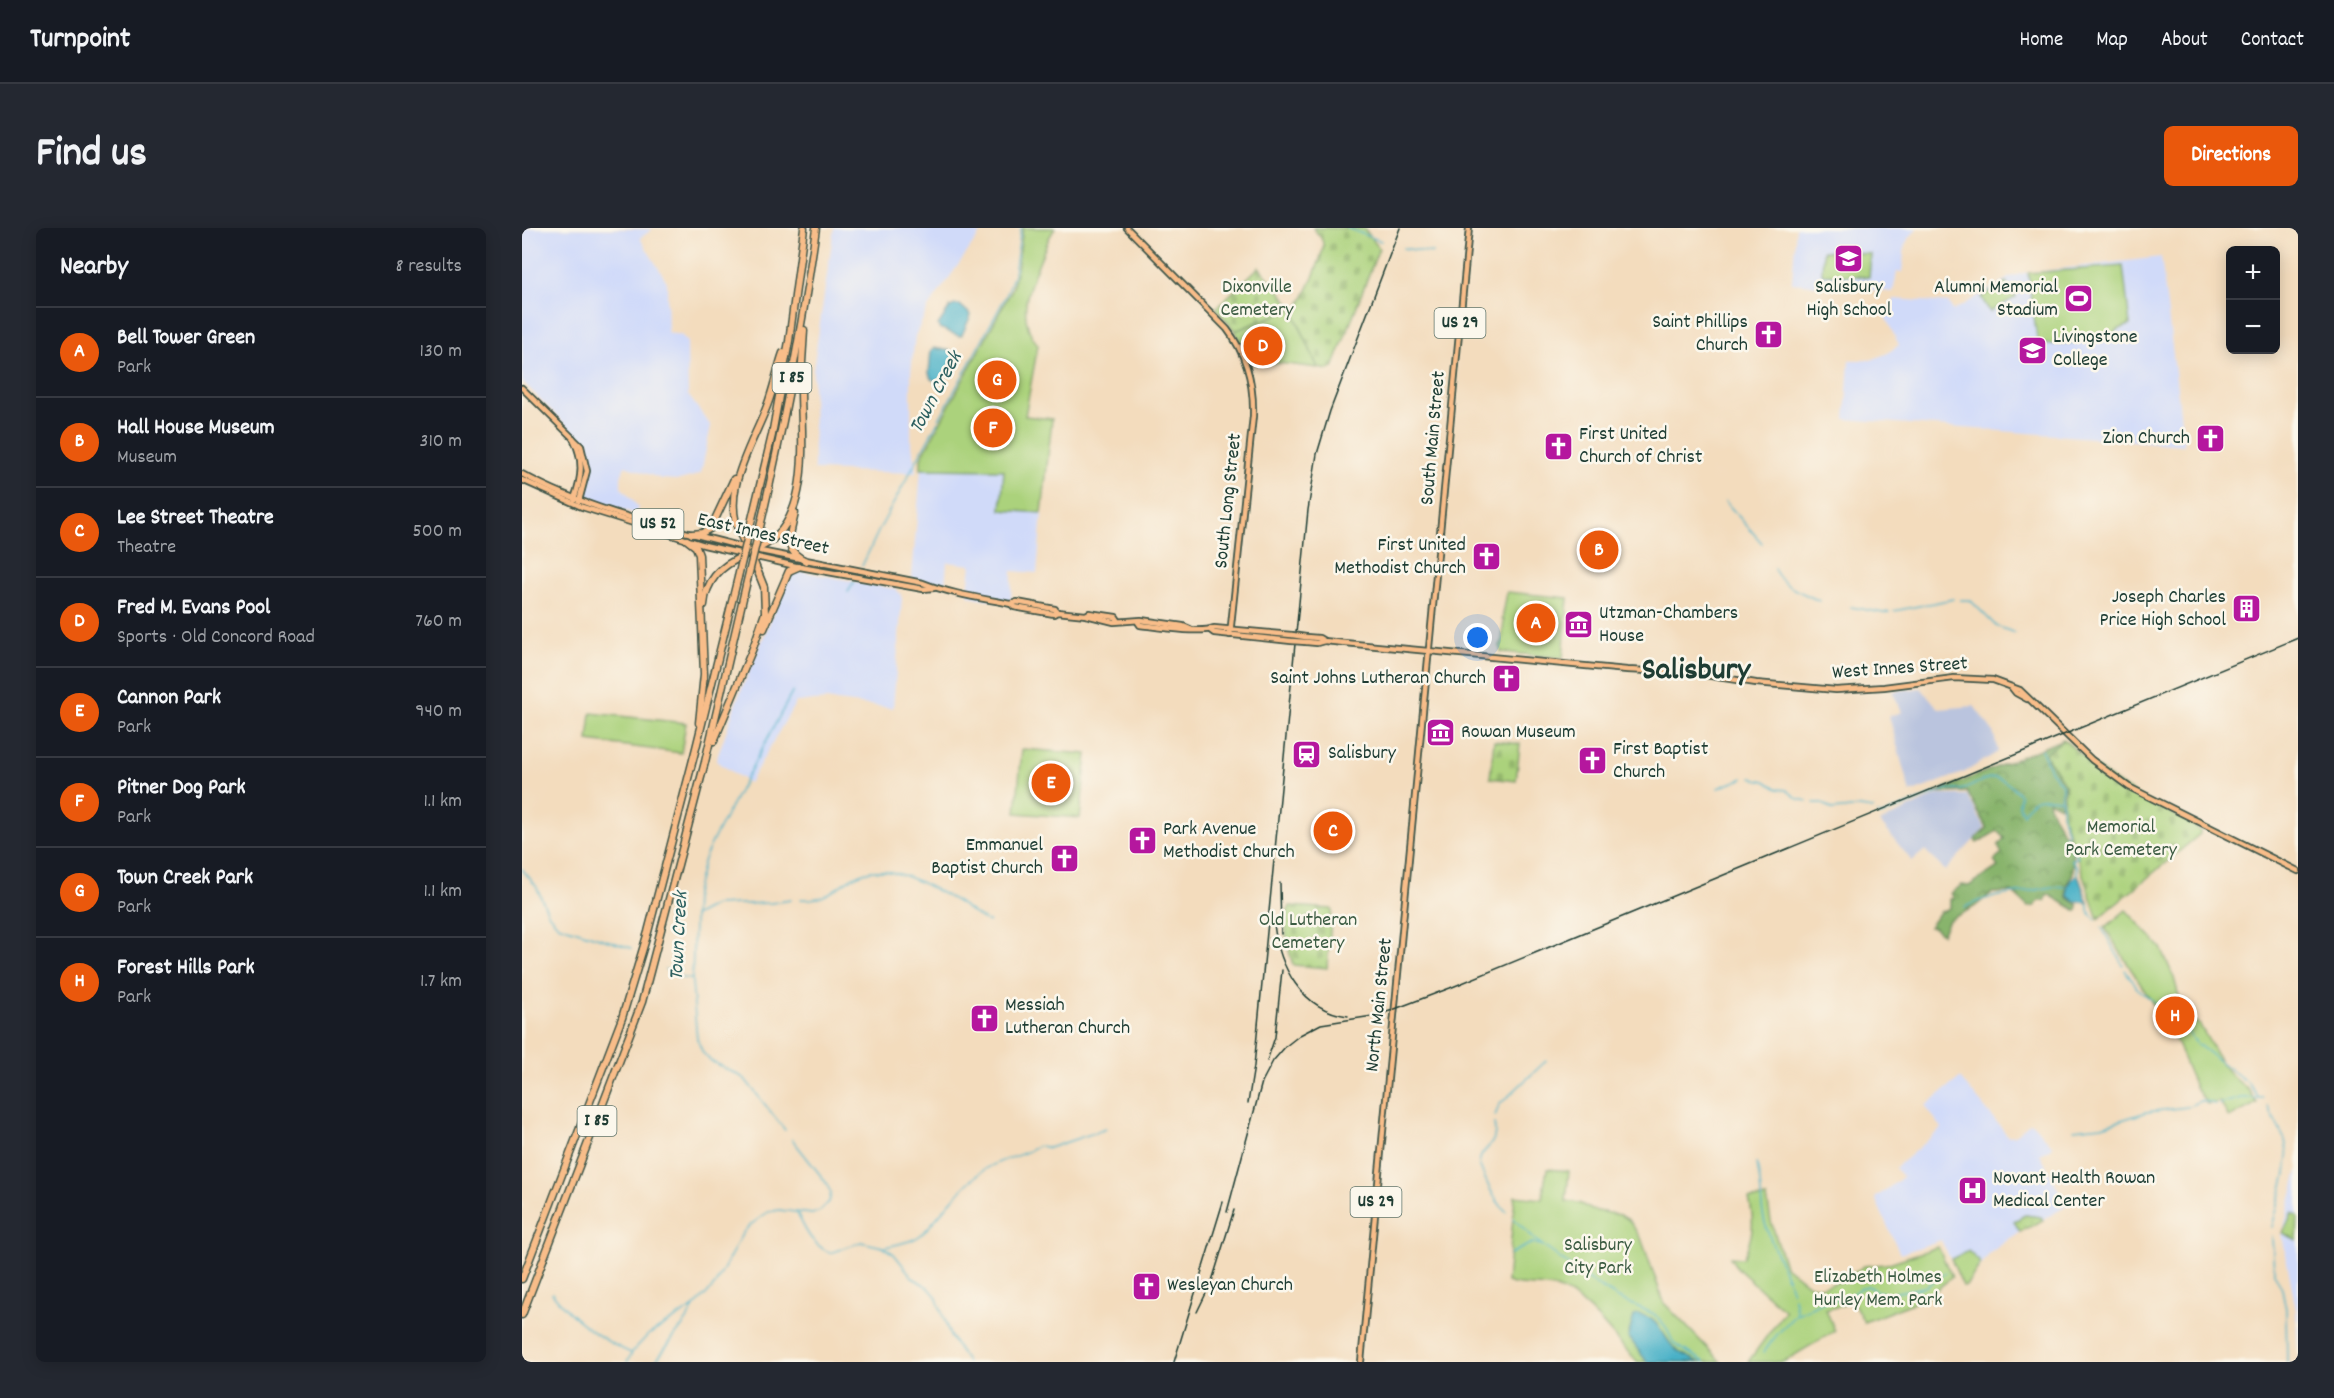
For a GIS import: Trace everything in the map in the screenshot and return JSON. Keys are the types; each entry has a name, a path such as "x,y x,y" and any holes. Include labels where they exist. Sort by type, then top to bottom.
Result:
{"highway":[{"name":"I 85","path":"522,1279 622,1018 648,932 696,748 772,435 789,341 804,228"},
{"name":"I 85","path":"522,1315 642,1002 705,762 781,438 805,308 816,228"},
{"path":"805,308 801,380 801,471 798,502 789,544 794,554 806,561"},
{"path":"705,762 763,621 766,604 763,581 737,526 733,501 739,476 771,397 781,360 789,341"},
{"path":"693,534 702,533 711,528 753,440"},
{"path":"703,645 704,605 708,585 722,567 773,540 787,525 795,503 801,471"},
{"name":"US 52","path":"687,540 696,547 699,554 703,645 704,681 696,748"},
{"path":"748,659 789,572 798,567"}],"main road":[{"name":"South Long Street","path":"1128,228 1227,329 1249,370 1253,416 1230,633"},
{"name":"South Main Street","path":"1429,651 1469,228"},
{"path":"522,388 572,435 582,464 575,504"},
{"name":"East Innes Street","path":"522,474 577,499 798,567 923,589 934,588"},
{"name":"East Innes Street","path":"522,480 575,504 687,540 911,581 1011,604 1014,607 1054,614 1057,612 1086,615 1114,622 1142,620 1190,629 1210,630 1214,628 1230,633 1319,638 1324,641 1429,651"},
{"name":"West Innes Street","path":"1429,651 1627,670 1692,673 1759,683 1836,690 1956,678 1983,678 2012,688 2027,699 2092,760 2129,787 2298,871"},
{"name":"North Main Street","path":"1361,1362 1429,651"}],"shaded area":[{"path":"522,228 653,229 640,238 667,282 668,333 681,335 687,341 688,395 711,426 701,473 679,480 662,479 625,466 621,477 621,487 638,507 635,514 588,498 585,492 588,460 582,445 575,434 522,381"},
{"path":"834,228 984,228 928,308 915,336 911,372 911,438 916,473 814,470 813,370"},
{"name":"Salisbury High School","path":"1796,228 1917,228 1905,244 1902,272 1897,272 1893,292 1792,283"},
{"name":"Livingstone College","path":"2161,257 2184,445 1845,419 1849,360 1871,360 1899,345 1882,310 1892,311 1894,299 1949,303 1953,311 2010,277 2024,273"},
{"path":"921,469 1005,470 1001,510 1042,513 1037,573 1012,571 1011,604 969,596 971,565 947,562 945,586 915,580 912,577"},
{"path":"799,571 895,589 900,593 902,599 893,708 829,700 796,702 749,783 716,761 737,700 789,577 792,572"},
{"path":"1921,688 1939,709 1974,706 1993,731 1998,752 1965,772 1910,793 1889,716 1902,712 1892,691"},
{"path":"1937,795 1967,795 1985,828 1945,871 1925,850 1912,861 1880,822"},
{"name":"Novant Health Rowan Medical Center","path":"1960,1078 2008,1136 2015,1135 2031,1122 2053,1147 2040,1154 2067,1206 2012,1237 1990,1253 1966,1286 1963,1286 1941,1240 1900,1254 1875,1198 1903,1177 1895,1168 1942,1128 1925,1106"},
{"path":"2298,1170 2298,1359 2296,1310 2282,1235"}],"green space":[{"path":"1023,228 1055,228 1032,278 1026,305 1026,319 1030,332 1038,345 1025,416 1052,419 1042,513 1001,510 1004,470 921,469 921,458 1012,289"},
{"path":"1313,228 1364,228 1379,248 1333,368 1329,370 1318,368 1295,315 1312,280 1322,250 1322,240"},
{"path":"1823,251 1871,254 1869,277 1822,274"},
{"name":"Alumni Memorial Stadium","path":"2123,266 2130,325 2119,329 2105,340 2038,345 2028,273"},
{"name":"Dixonville Cemetery","path":"1259,267 1292,309 1235,331 1216,308"},
{"path":"2006,282 2016,297 1990,312 1981,297"},
{"path":"1292,309 1318,368 1279,363 1252,364 1235,331"},
{"path":"1507,592 1568,598 1563,658 1501,652 1504,620 1502,620"},
{"path":"591,713 686,723 681,753 588,741"},
{"name":"Memorial Park Cemetery","path":"2064,739 2109,776 2139,796 2191,823 2200,831 2200,834 2098,919 2062,813 2065,785 2045,754"},
{"path":"2061,740 2047,758 2064,784 2060,806 2048,800 2063,833 2072,836 2073,873 2066,885 2067,897 2078,905 2077,911 2048,894 2045,901 2039,901 2035,906 2028,907 2012,892 1992,893 1974,907 1949,920 1942,934 1935,928 1929,927 1940,912 1950,908 1950,899 1954,899 1951,893 1962,885 1969,886 1998,867 1994,861 2002,854 1998,846 2004,838 1997,831 1977,843 1975,840 1987,828 1967,792 1934,793"},
{"path":"1494,741 1520,744 1516,781 1490,778"},
{"path":"1022,749 1087,754 1080,818 1016,813"},
{"name":"Old Lutheran Cemetery","path":"1290,906 1332,909 1327,968 1293,965 1287,943 1286,927 1287,912"},
{"path":"2126,910 2161,948 2174,978 2181,1004 2200,1025 2220,1061 2230,1074 2249,1091 2257,1103 2229,1118 2220,1102 2207,1104 2195,1087 2175,1039 2105,928"},
{"name":"Salisbury City Park","path":"1547,1169 1569,1171 1566,1201 1579,1203 1592,1210 1620,1215 1629,1220 1641,1238 1664,1303 1721,1362 1638,1362 1593,1313 1574,1297 1556,1289 1507,1282 1515,1196 1542,1199"},
{"name":"Elizabeth Holmes Hurley Mem. Park","path":"1767,1198 1771,1221 1785,1266 1809,1285 1821,1287 1842,1281 1864,1266 1886,1264 1938,1247 1952,1277 1926,1298 1864,1322 1853,1302 1826,1310 1835,1331 1783,1362 1748,1362 1785,1311 1737,1268 1730,1257 1743,1258 1749,1243 1752,1215 1749,1199"},
{"path":"2292,1213 2298,1216 2297,1240 2283,1233"},
{"path":"2025,1215 2041,1217 2043,1220 2020,1232 2014,1221"},
{"path":"1968,1251 1981,1263 1966,1286 1963,1286 1951,1259"}],"water":[{"path":"960,305 971,315 962,335 959,336 939,328 938,325 950,307"},
{"path":"934,348 951,351 954,356 945,377 936,381 931,379 929,373 931,350"},
{"path":"2078,875 2088,903 2074,901 2068,896 2069,883"},
{"path":"1637,1314 1650,1318 1674,1348 1699,1362 1647,1362 1628,1336 1634,1316"}],"waterway":[{"name":"Town Creek","path":"862,566 879,530 1007,294 1014,274 1021,228"},
{"path":"1347,228 1381,241"},
{"path":"1403,248 1433,253"},
{"path":"1725,501 1762,543"},
{"path":"1774,569 1788,585 1819,601"},
{"name":"Town Creek","path":"848,592 854,582"},
{"path":"1894,611 1953,599"},
{"path":"1960,600 1970,600 1996,626 2015,633"},
{"path":"1851,607 1889,612"},
{"name":"Town Creek","path":"785,1130 744,1078 711,1061 703,1053 697,1039 692,982 695,893 704,859 793,691"},
{"path":"2041,749 2050,770 2062,785 2062,814 2067,831 2064,839 2078,857 2072,860 2077,868 2077,877"},
{"path":"1718,788 1744,778"},
{"path":"1752,778 1765,781 1778,789 1787,790 1798,799 1807,801"},
{"path":"1878,814 1880,816 1947,789 1967,788 1990,778 1998,778 2020,795 2019,806 2023,814 2027,807 2039,798 2061,799"},
{"path":"1814,803 1822,803 1833,810 1860,807 1873,809"},
{"path":"522,869 536,886 549,915 558,925 631,948"},
{"path":"801,899 821,897 863,873 886,871 922,883 989,922"},
{"path":"1965,907 1997,896 2053,887 2068,887"},
{"path":"694,916 715,905 791,900"},
{"path":"2087,904 2096,920"},
{"path":"2102,928 2123,965"},
{"path":"665,969 677,977 691,979"},
{"path":"2125,970 2137,988 2182,1024 2197,1044 2247,1082 2258,1096"},
{"path":"1495,1116 1499,1105 1546,1061"},
{"path":"2220,1104 2241,1098 2263,1098"},
{"path":"2074,1129 2102,1126 2147,1112 2187,1107 2200,1101 2215,1104"},
{"path":"2268,1107 2285,1140 2288,1156 2286,1174 2272,1227"},
{"path":"1494,1123 1494,1138 1482,1154 1479,1164 1494,1196 1506,1211"},
{"path":"1041,1146 1049,1148 1106,1129"},
{"name":"Town Creek","path":"655,1362 687,1320 694,1307 715,1285 742,1234 749,1226 768,1212 779,1210 812,1214 820,1211 829,1202 831,1193 825,1181 792,1139"},
{"path":"886,1247 915,1239 921,1235 963,1188 984,1170 1038,1146"},
{"path":"1756,1163 1765,1223 1792,1292"},
{"path":"797,1213 810,1236 830,1253 861,1242 883,1247 894,1254 913,1278 928,1287 936,1296 950,1336 967,1362"},
{"path":"1513,1218 1534,1239 1586,1278 1618,1298 1654,1314 1666,1327 1674,1344 1705,1362"},
{"path":"2272,1236 2274,1273 2282,1289 2286,1309 2287,1362"},
{"path":"1510,1254 1532,1243 1542,1245"},
{"path":"1797,1314 1828,1300 1845,1300 1860,1288 1867,1286 1887,1294 1925,1287 1945,1273"},
{"path":"552,1293 588,1328 631,1353"},
{"path":"1764,1353 1779,1332 1797,1314 1794,1298"},
{"path":"627,1362 633,1351 648,1335 694,1307"}],"railway":[{"path":"1248,1103 1254,1066 1308,510 1317,454 1330,411 1400,228"},
{"path":"1227,1212 1262,1082 1273,1061 1300,1035 1321,1024 1379,1015 1450,988 2298,638"},
{"path":"1280,883 1281,934"},
{"path":"1274,924 1281,955 1295,984 1317,1005 1348,1016"},
{"path":"1267,1061 1275,1037 1282,970"},
{"path":"1174,1362 1223,1202"},
{"path":"1197,1312 1212,1281 1234,1210"}],"place":[{"name":"Salisbury High School","path":"1849,258"},
{"name":"Alumni Memorial Stadium","path":"2079,299"},
{"name":"Saint Phillips Church","path":"1769,334"},
{"name":"Fred M. Evans Pool","path":"1263,346"},
{"name":"Livingstone College","path":"2032,350"},
{"name":"Town Creek Park","path":"997,380"},
{"name":"Pitner Dog Park","path":"993,428"},
{"name":"Zion Church","path":"2211,439"},
{"name":"First United Church of Christ","path":"1558,446"},
{"name":"Hall House Museum","path":"1599,550"},
{"name":"First United Methodist Church","path":"1487,557"},
{"name":"Joseph Charles Price High School","path":"2247,609"},
{"name":"Bell Tower Green","path":"1536,623"},
{"name":"Utzman-Chambers House","path":"1578,625"},
{"name":"Saint Johns Lutheran Church","path":"1507,679"},
{"name":"Rowan Museum","path":"1440,733"},
{"name":"Salisbury","path":"1307,754"},
{"name":"First Baptist Church","path":"1592,761"},
{"name":"Cannon Park","path":"1051,783"},
{"name":"Lee Street Theatre","path":"1333,831"},
{"name":"Park Avenue Methodist Church","path":"1142,841"},
{"name":"Emmanuel Baptist Church","path":"1064,858"},
{"name":"Forest Hills Park","path":"2175,1016"},
{"name":"Messiah Lutheran Church","path":"984,1018"},
{"name":"Novant Health Rowan Medical Center","path":"1972,1190"},
{"name":"Wesleyan Church","path":"1146,1286"}],"district":[{"name":"Salisbury","path":"1696,672"}]}
